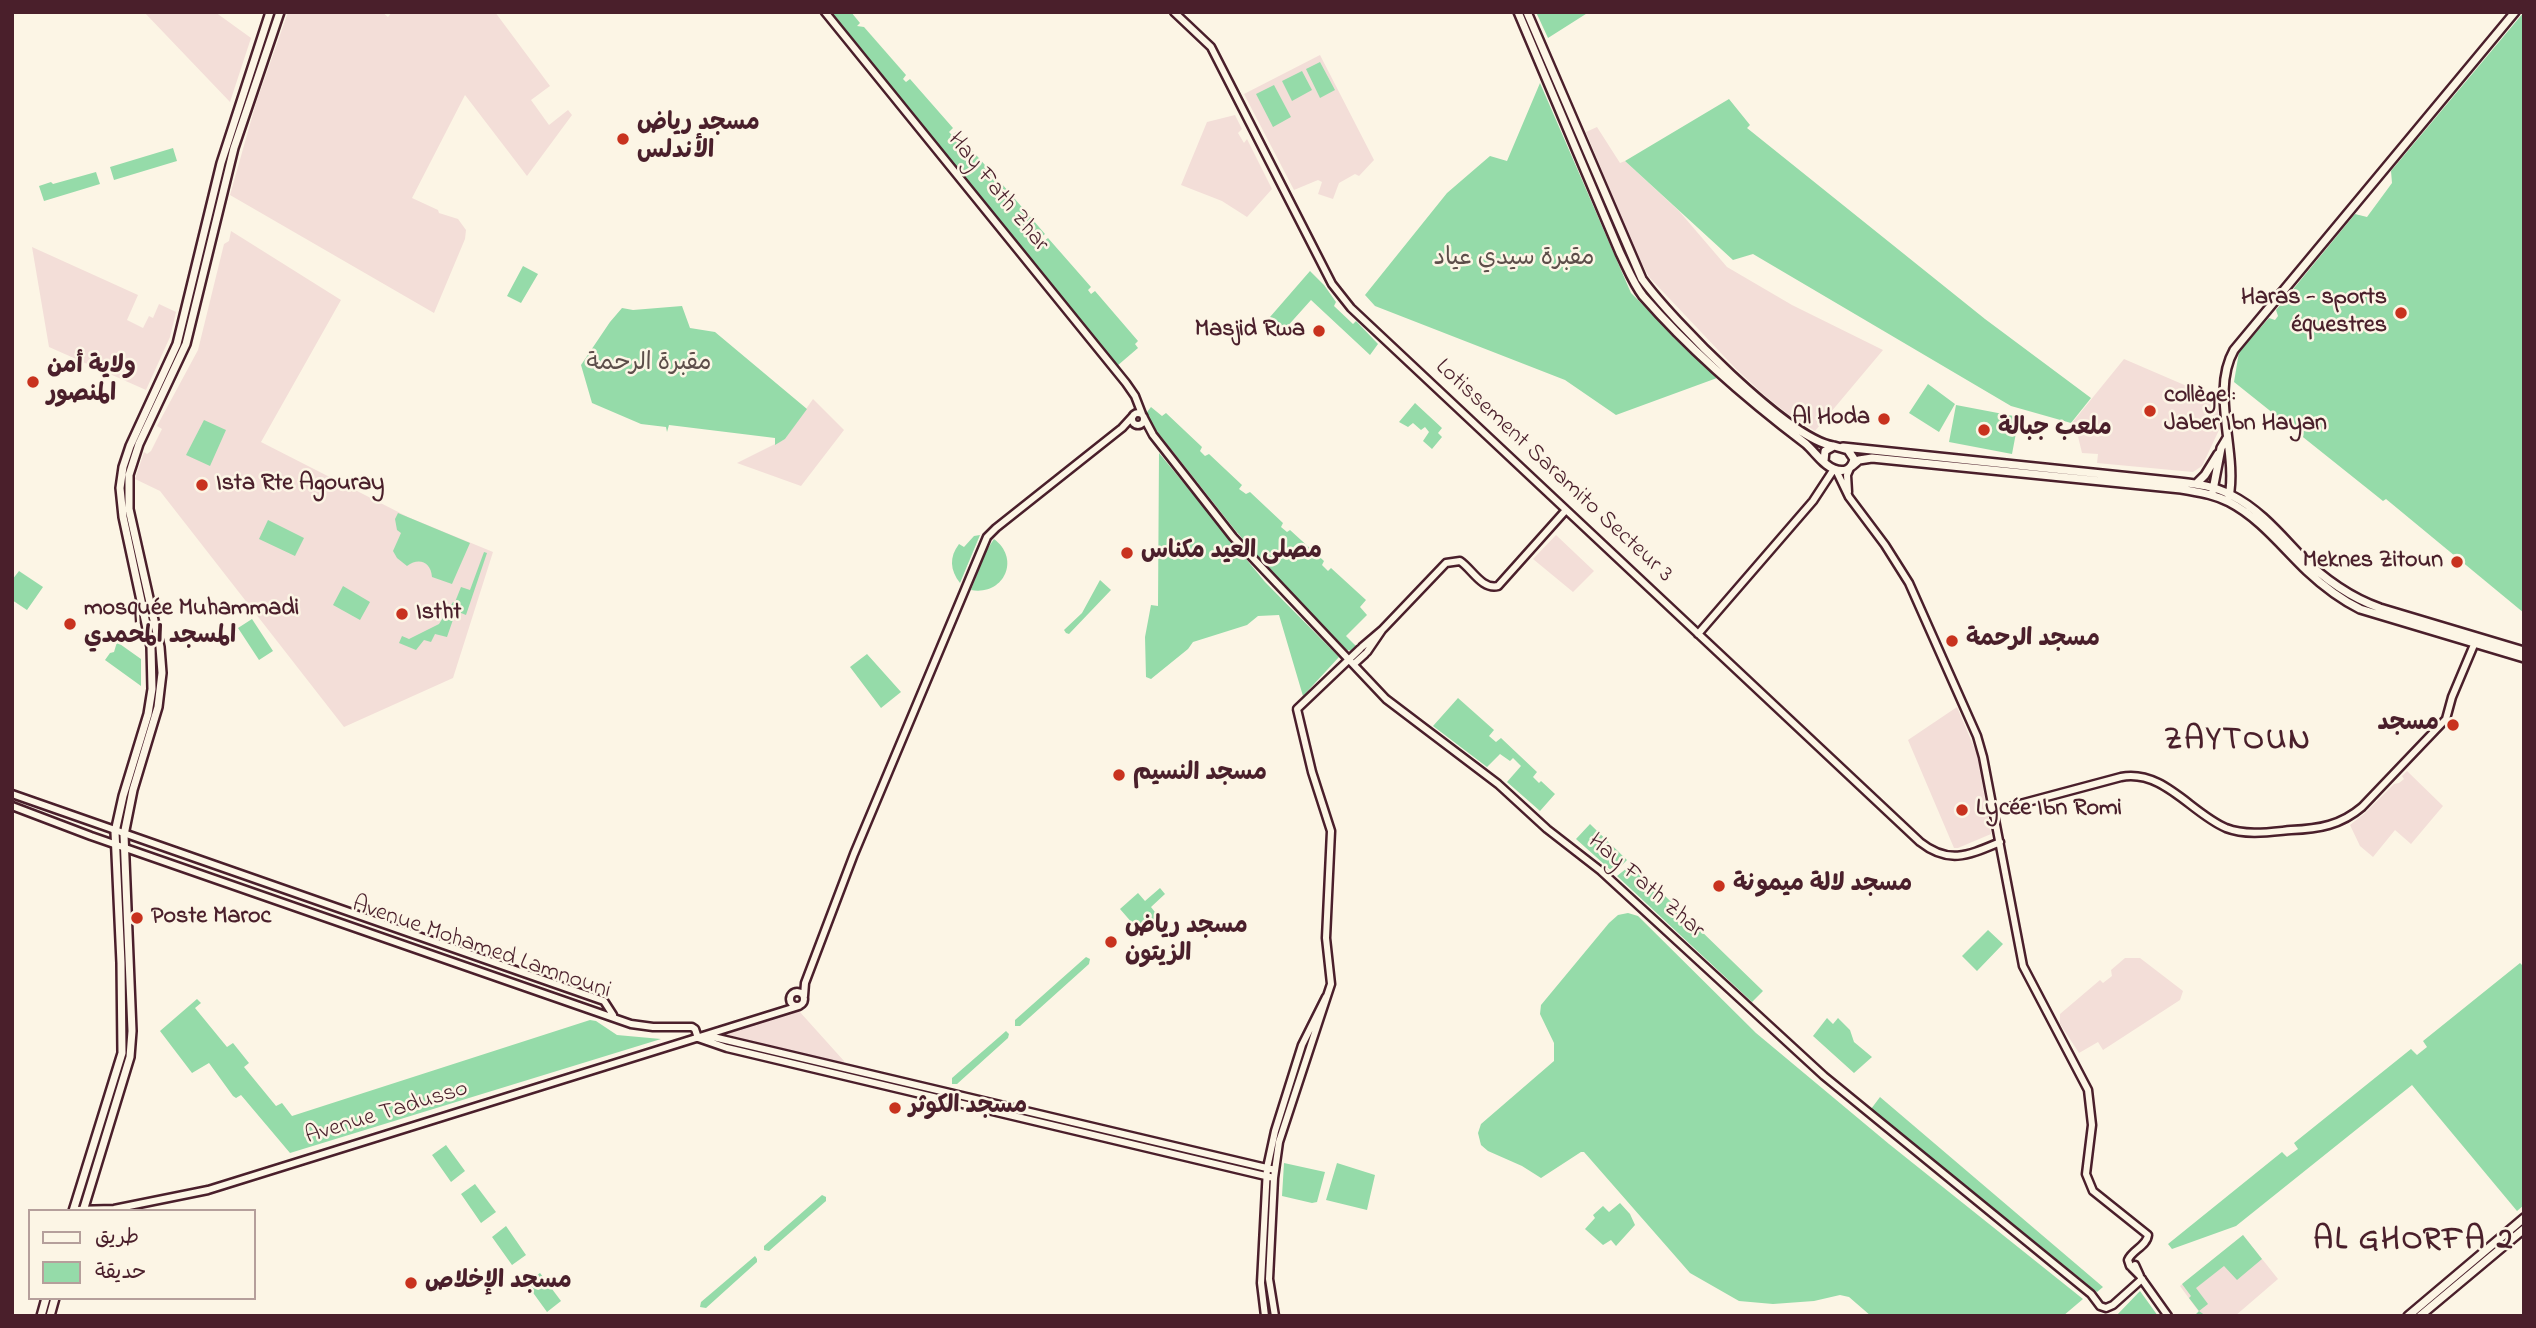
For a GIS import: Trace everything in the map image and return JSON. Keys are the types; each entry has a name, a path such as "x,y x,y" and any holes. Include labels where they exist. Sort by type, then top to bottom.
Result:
{"main road":[{"path":"74,1209 122,1053 121,963 114,844 123,796 148,714 153,673 151,647 123,517 120,488 123,467 177,344 220,163 270,12"},
{"path":"84,1209 120,1093 131,1044 124,835 133,790 158,707 162,673 160,647 129,509 129,475 139,444 186,344 234,148 280,12"},
{"path":"1518,12 1619,239 1642,279 1680,328 1760,410 1807,445 1825,463 1843,471 1859,460 1872,458 2213,492"},
{"path":"1527,12 1553,69 1619,239"},
{"path":"2229,497 2225,381 2228,362 2234,350 2515,12"},
{"path":"1680,328 1776,414 1819,442 1834,446 2195,484 2229,497 2307,571 2342,599 2371,613 2524,650"},
{"path":"2195,484 2205,475 2227,437"},
{"path":"1825,463 1825,451 1834,446"},
{"path":"1843,447 1853,455 1851,467"},
{"path":"2213,492 2221,448"},
{"path":"2476,640 2524,658"},
{"path":"153,673 162,673"},
{"path":"2408,1316 2524,1218"},
{"path":"2420,1316 2524,1229"}],"street":[{"name":"Hay Fath Zhar","path":"825,12 1126,383 1153,435 1233,537 1385,699 1498,784 1547,829 1601,871 1824,1076 2091,1294 2100,1306 2106,1308 2113,1305 2141,1278"},
{"name":"Lotissement Saramito Secteur 3","path":"1174,12 1211,47 1338,292 1373,330 1927,848 1942,855 1961,856 2000,842"},
{"path":"1136,401 1132,421 1153,435"},
{"path":"790,1000 792,1004 799,1006 803,1003 805,983 855,854 984,543 991,531 1122,428 1133,415 1138,413 1143,416 1143,423 1122,428"},
{"path":"1824,488 1825,463"},
{"path":"1849,497 1847,480 1851,467"},
{"path":"1698,634 1824,488 1835,469"},
{"path":"1835,469 1849,497 1901,569 1919,603 1977,736 2026,974 2088,1090 2092,1115 2086,1174 2088,1183 2093,1191 2148,1236 2132,1264 2168,1316"},
{"path":"1824,488 1835,484 1844,489"},
{"path":"1275,1316 1269,1279 1275,1170 1286,1118 1329,991 1326,931 1331,831 1312,772 1297,709 1364,650 1446,563 1460,562 1486,585 1498,586 1566,510"},
{"path":"1994,811 2121,777 2141,775 2165,787 2227,828 2265,832 2331,825 2353,815 2362,807 2443,723 2476,640"},
{"name":"Avenue Mohamed Lamnouni","path":"12,794 604,1001 614,1016"},
{"name":"Avenue Mohamed Lamnouni","path":"12,806 114,844 614,1016"},
{"path":"783,1012 805,983"},
{"path":"1265,1316 1261,1283 1267,1168 1280,1111 1302,1045 1329,991"},
{"path":"796,992 804,996"},
{"name":"Avenue Tadusso","path":"103,1209 132,1206 208,1190 799,1006"},
{"path":"614,1016 642,1026 692,1027 698,1038 727,1048 1274,1178"},
{"path":"708,1035 1275,1170"}],"shaded area":[{"path":"144,12 215,12 251,38 230,102"},
{"path":"288,12 382,12 388,17 392,12 495,12 550,86 531,100 549,125 568,110 572,115 527,176 465,95 412,198 438,210 439,213 458,219 466,230 465,239 434,313 230,195 256,103"},
{"path":"1320,55 1374,160 1359,176 1355,174 1339,183 1333,199 1318,194 1322,182 1318,180 1294,190 1244,94"},
{"path":"1235,115 1242,129 1238,133 1244,143 1247,139 1272,189 1247,217 1222,201 1181,185 1207,122"},
{"path":"1597,127 1620,163 1625,161 1679,211 1727,267 1792,305 1883,350 1815,431 1789,415 1736,369 1649,277 1634,249 1586,132"},
{"path":"231,231 341,300 261,442 408,517 493,552 453,678 344,727 160,491 135,479 144,452 147,454 151,451 162,429 157,426 198,350 224,244 229,241"},
{"path":"32,247 138,295 127,320 143,328 149,316 153,318 159,304 176,312 170,337 146,390 49,347"},
{"name":"collège : Jaber Ibn Hayan","path":"2124,359 2217,399 2220,428 2202,466 2193,472 2097,463 2098,454 2082,453 2075,424 2072,423"},
{"path":"813,399 844,430 801,486 737,463 785,439"},
{"path":"1556,535 1594,571 1573,592 1533,559"},
{"path":"1957,707 1977,754 1991,834 1954,848 1908,740"},
{"path":"2407,771 2443,806 2411,844 2395,830 2373,857 2360,846 2350,825 2394,784 2404,779 2402,776"},
{"path":"2125,958 2140,958 2183,991 2180,1000 2103,1050 2098,1042 2079,1053 2060,1024 2060,1014 2100,980 2103,983 2112,976 2111,970"},
{"path":"799,1011 844,1061 843,1066 724,1037 725,1033"},
{"path":"2243,1235 2278,1279 2235,1316 2206,1316 2199,1312 2180,1286"}],"green space":[{"path":"831,12 851,12 860,23 857,26 864,27 906,75 903,79 906,82 910,79 953,128 949,132 952,135 956,132 999,181 995,184 998,187 1002,184 1045,234 1041,237 1044,241 1048,238 1091,287 1088,290 1091,294 1095,291 1138,341 1135,344 1138,348 1117,366"},
{"path":"1536,12 1589,12 1548,38"},
{"name":"Haras - sports équestres","path":"2524,12 2524,613 2386,499 2383,501 2234,382 2239,352 2269,318 2275,320 2278,316 2276,310 2355,214 2367,217 2392,183 2391,171"},
{"path":"1320,62 1335,90 1320,98 1306,69"},
{"path":"1302,71 1312,90 1292,101 1282,81"},
{"name":"مقبرة سيدي عياد","path":"1540,83 1631,293 1717,378 1616,415 1565,380 1375,306 1365,295 1447,193 1490,156 1507,161"},
{"path":"1274,85 1291,117 1273,127 1256,94"},
{"path":"1729,99 1750,125 1747,128 1985,319 2091,398 2071,423 2011,406 1753,254 1733,260 1625,161"},
{"path":"173,148 177,161 114,180 110,167"},
{"path":"96,172 100,184 44,201 39,186"},
{"path":"523,266 538,274 521,303 507,296"},
{"path":"1310,271 1336,302 1334,306 1353,324 1356,321 1378,344 1370,355 1311,300 1285,329 1270,317"},
{"name":"مقبرة الرحمة","path":"682,306 690,328 715,332 807,409 785,439 775,445 775,438 669,425 667,432 666,427 641,424 592,403 581,365 622,308 633,310"},
{"path":"1928,384 1955,404 1939,432 1909,413"},
{"path":"1415,403 1442,428 1438,433 1442,437 1432,449 1423,441 1429,432 1425,427 1421,430 1413,423 1408,427 1399,422"},
{"name":"ملعب جبالة","path":"1956,405 2019,417 2012,454 1949,442"},
{"path":"1151,407 1162,416 1166,413 1202,447 1200,451 1205,456 1209,454 1242,485 1239,489 1246,494 1250,492 1283,523 1281,527 1287,532 1290,530 1324,561 1322,565 1328,571 1331,568 1366,600 1360,607 1367,615 1346,636 1356,646 1352,651 1347,650 1275,576 1235,530 1152,425 1147,412"},
{"path":"204,420 226,430 210,466 186,455"},
{"path":"1159,453 1265,582 1339,657 1303,696 1279,615 1258,616 1247,625 1193,642 1151,679 1146,677 1145,637 1151,605 1158,606"},
{"path":"398,513 470,543 452,584 432,577 424,562 407,566 397,558 393,551 401,533 397,530 395,519"},
{"path":"268,520 304,538 295,556 259,539"},
{"path":"980,535 960,583 954,573 954,554 959,544 964,547 974,536"},
{"path":"994,539 1006,556 1005,574 1000,582 992,587 971,590 986,551"},
{"path":"484,552 487,553 466,615 456,611 447,637 435,634 431,642 424,640 416,650 399,643 402,636 409,639 439,624 455,602 461,587 470,590"},
{"path":"19,571 43,587 27,610 12,600 12,580"},
{"path":"1100,580 1111,590 1069,634 1066,633 1064,630 1082,613"},
{"path":"343,586 370,602 360,620 333,605"},
{"path":"252,619 273,651 259,660 238,628"},
{"path":"117,642 141,659 141,686 105,660 114,652"},
{"path":"867,654 901,692 881,708 850,667"},
{"path":"1458,698 1494,730 1489,736 1496,742 1501,738 1537,772 1533,777 1555,794 1540,811 1507,782 1521,766 1513,758 1510,761 1500,754 1487,767 1433,726"},
{"path":"1590,824 1627,860 1614,873 1576,839"},
{"path":"1632,864 1763,991 1752,1002 1617,876"},
{"path":"1160,888 1165,894 1151,907 1158,916 1140,932 1120,909 1138,893 1145,901"},
{"path":"1628,913 1638,916 1756,1033 1889,1144 2083,1299 2063,1316 1871,1316 1849,1297 1840,1295 1814,1301 1773,1304 1739,1301 1690,1273 1584,1152 1541,1178 1488,1151 1481,1145 1478,1133 1481,1124 1554,1061 1554,1043 1540,1014 1541,1005 1609,923 1618,915"},
{"path":"1988,930 2003,944 1977,971 1962,956"},
{"path":"1086,957 1090,959 1089,964 1020,1026 1015,1026 1015,1020"},
{"path":"2520,963 2524,967 2524,1205 2517,1211 2412,1085 2236,1226 2172,1249 2168,1244 2282,1152 2287,1157 2298,1149 2294,1143 2411,1049 2417,1055 2427,1047 2423,1041"},
{"path":"197,999 201,1003 195,1008 227,1047 233,1043 249,1063 244,1067 276,1106 282,1103 292,1116 590,1020 617,1035 661,1039 290,1153 241,1095 236,1098 233,1096 209,1063 192,1073 160,1031"},
{"path":"1827,1018 1833,1024 1838,1018 1850,1030 1854,1042 1872,1057 1854,1073 1813,1036"},
{"path":"1006,1031 1008,1038 957,1084 952,1084 952,1078"},
{"path":"1880,1097 2103,1287 2097,1292 1871,1109"},
{"path":"446,1145 465,1171 451,1182 432,1155"},
{"path":"1284,1163 1325,1172 1317,1202 1282,1196"},
{"path":"1337,1163 1375,1175 1367,1210 1326,1200"},
{"path":"475,1184 496,1212 481,1223 461,1194"},
{"path":"822,1195 826,1197 826,1201 769,1251 764,1250 764,1246"},
{"path":"1620,1203 1635,1225 1616,1246 1611,1240 1603,1245 1585,1229 1595,1218 1593,1215 1603,1206 1609,1212"},
{"path":"506,1226 526,1255 512,1265 492,1237"},
{"path":"2243,1235 2262,1259 2237,1280 2224,1266 2196,1288 2208,1304 2199,1311 2182,1284"},
{"path":"755,1256 757,1262 706,1308 700,1307 701,1302"},
{"path":"540,1273 561,1301 547,1312 526,1283"},
{"path":"2140,1291 2158,1316 2116,1316"}],"place":[{"name":"مسجد رياض الأندلس","path":"623,139"},
{"name":"Haras - sports équestres","path":"2401,313"},
{"name":"Masjid Rwa","path":"1319,331"},
{"name":"ولاية أمن المنصور","path":"33,382"},
{"name":"collège : Jaber Ibn Hayan","path":"2150,411"},
{"name":"Al Hoda","path":"1884,419"},
{"name":"ملعب جبالة","path":"1984,430"},
{"name":"Ista Rte Agouray","path":"202,485"},
{"name":"مصلى العيد مكناس","path":"1127,553"},
{"name":"Meknes Zitoun","path":"2457,562"},
{"name":"Istht","path":"402,614"},
{"name":"mosquée Muhammadi المسجد المحمدي","path":"70,624"},
{"name":"مسجد الرحمة","path":"1952,641"},
{"name":"مسجد","path":"2453,725"},
{"name":"مسجد النسيم","path":"1119,775"},
{"name":"Lycée Ibn Romi","path":"1962,810"},
{"name":"مسجد لالة ميمونة","path":"1719,886"},
{"name":"Poste Maroc","path":"137,918"},
{"name":"مسجد رياض الزيتون","path":"1111,942"},
{"name":"مسجد الكوثر","path":"895,1108"},
{"name":"مسجد الإخلاص","path":"411,1283"}],"district":[{"name":"ZAYTOUN","path":"2238,743"},
{"name":"AL GHORFA 2","path":"2414,1243"}]}
